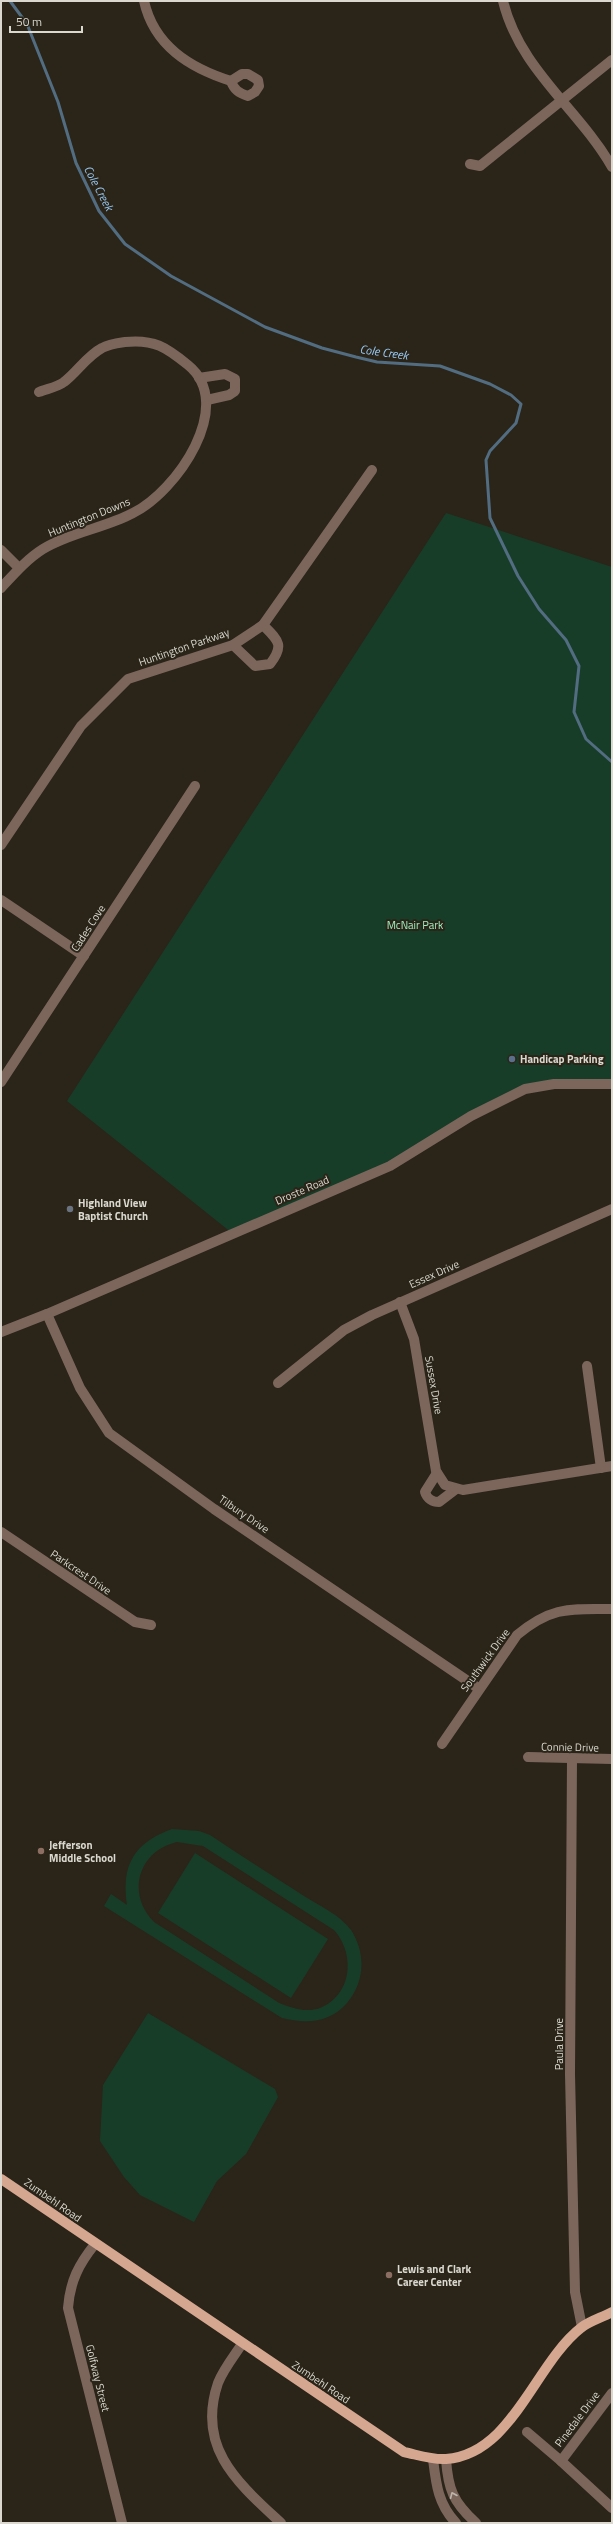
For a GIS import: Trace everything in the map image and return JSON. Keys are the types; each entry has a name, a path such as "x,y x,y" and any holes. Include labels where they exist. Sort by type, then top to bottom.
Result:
{"main road":[{"name":"Zumbehl Road","path":"1,2179 242,2344 404,2452 433,2459 446,2459 463,2456 485,2446 510,2418 553,2358 582,2327 612,2312"}],"street":[{"path":"144,1 153,27 168,48 193,66 231,81"},
{"path":"504,1 508,21 530,64 563,102 612,167"},
{"path":"470,164 480,166 563,102 612,60"},
{"name":"Huntington Downs","path":"1,588 19,568 43,549 134,513 164,490 186,461 203,429 207,400 197,373 164,347 146,340 103,347 63,383 39,392"},
{"path":"199,378 225,374 235,379 236,391 229,395 207,400"},
{"name":"Huntington Parkway","path":"1,845 81,726 128,679 233,645 263,625 372,470"},
{"path":"1,550 19,568"},
{"path":"233,645 255,666 270,664 276,656 279,646 277,638 263,625"},
{"name":"Cades Cove","path":"1,1082 195,786"},
{"path":"1,900 84,956"},
{"name":"Droste Road","path":"1,1332 47,1314 390,1166 471,1116 525,1089 554,1084 612,1084"},
{"name":"Essex Drive","path":"278,1383 344,1330 400,1302 612,1210"},
{"name":"Sussex Drive","path":"400,1302 414,1339 437,1473"},
{"name":"Tilbury Drive","path":"47,1314 80,1388 109,1433 214,1509 478,1688"},
{"path":"587,1366 602,1468"},
{"path":"456,1489 440,1502 434,1502 427,1497 425,1492 428,1484 437,1473 445,1484 456,1489 463,1490 612,1466"},
{"name":"Parkcrest Drive","path":"1,1532 135,1622 151,1625"},
{"name":"Southwick Drive","path":"442,1744 478,1688 517,1634 531,1623 554,1611 612,1609"},
{"name":"Connie Drive","path":"528,1757 612,1759"},
{"name":"Paula Drive","path":"572,1759 571,2082 575,2292 582,2327"},
{"name":"Golfway Street","path":"95,2244 78,2265 69,2290 68,2308 122,2523"},
{"path":"242,2344 218,2382 211,2416 218,2451 232,2474 281,2523"},
{"name":"Pinedale Drive","path":"562,2461 612,2393"},
{"name":"Pinedale Drive","path":"527,2432 562,2461 612,2508"},
{"path":"433,2459 438,2494 446,2512 456,2523"},
{"path":"446,2459 448,2481 453,2499 476,2523"}],"green space":[{"name":"McNair Park","path":"446,513 612,567 612,1086 525,1089 390,1166 232,1233 67,1101"},
{"path":"172,1829 199,1831 210,1835 341,1920 351,1930 356,1939 361,1958 360,1977 353,1995 347,2003 333,2015 317,2020 300,2021 282,2018 104,1906 111,1894 127,1905 126,1878 133,1857 148,1841","holes":["177,1842 203,1846 334,1930 341,1939 348,1961 344,1983 339,1993 331,2002 320,2008 310,2010 294,2008 279,2003 154,1922 145,1911 140,1899 140,1875 145,1864 153,1854 164,1847"]},
{"path":"195,1853 328,1939 291,1998 158,1913"},
{"path":"148,2013 275,2089 278,2097 246,2154 217,2181 194,2222 140,2195 124,2177 100,2141 103,2085"}],"waterway":[{"name":"Cole Creek","path":"10,1 27,24 58,102 76,163 99,211 125,244 171,276 265,327 322,348 377,362 440,366 490,384 511,395 521,404 516,423 490,451 486,460 490,518 518,576 539,609 566,640 579,666 574,712 586,739 612,762"}],"place":[{"name":"Handicap Parking","path":"512,1059"},
{"name":"Highland View Baptist Church","path":"70,1209"},
{"name":"Jefferson Middle School","path":"41,1851"},
{"name":"Lewis and Clark Career Center","path":"389,2275"}]}
